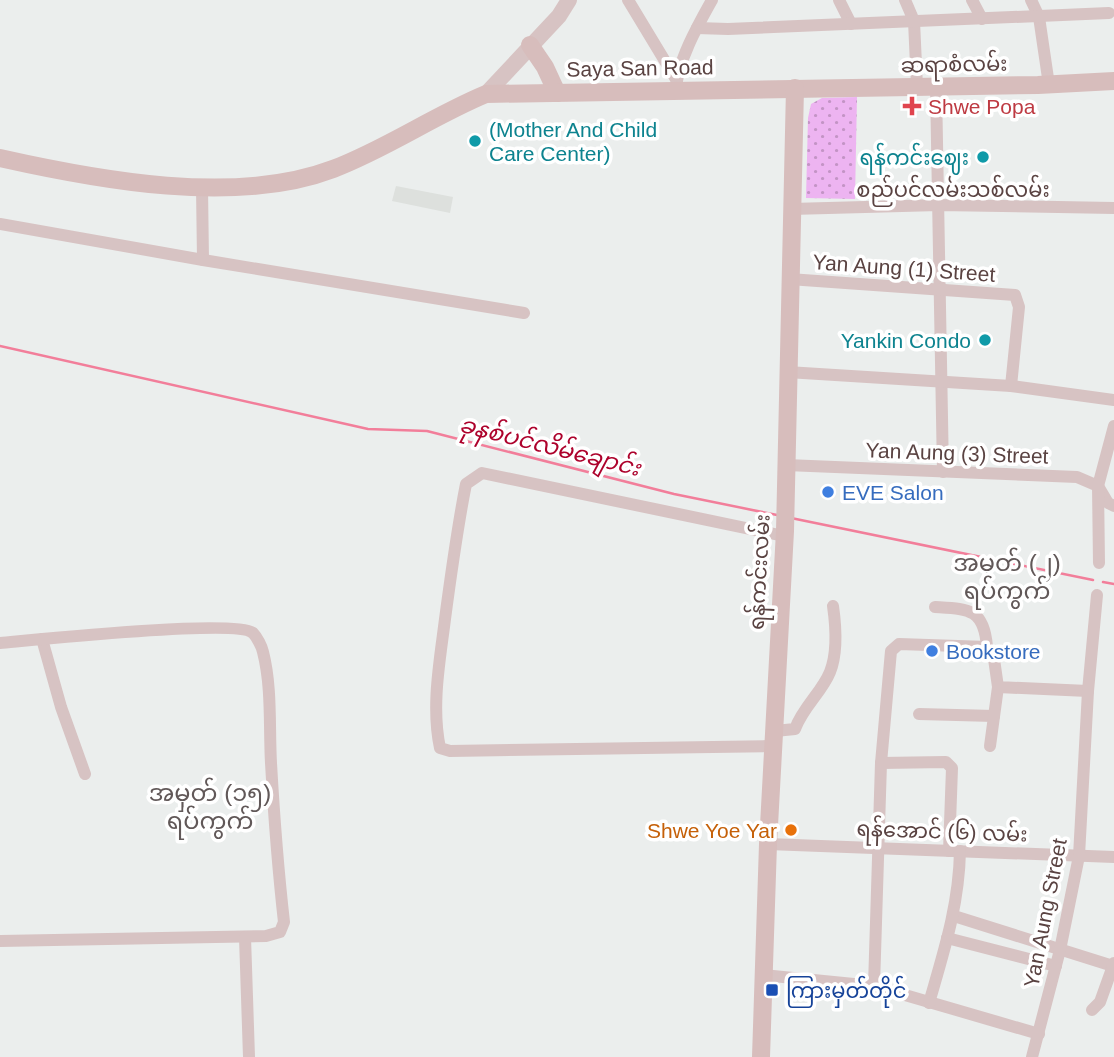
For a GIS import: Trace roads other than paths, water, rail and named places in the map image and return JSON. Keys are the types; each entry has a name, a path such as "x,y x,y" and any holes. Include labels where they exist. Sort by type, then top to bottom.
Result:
{"main road":[{"path":"530,45 545,67 556,93"},
{"name":"ဆရာစံလမ်း","path":"795,88 1049,85 1114,81"},
{"name":"Saya San Road","path":"486,94 556,93 677,85 795,88"},
{"name":"ရန်ကင်းလမ်း","path":"761,1057 768,844 785,524 795,88"},
{"path":"0,158 135,184 202,187 281,182 332,170 486,94"}],"street":[{"path":"486,94 559,16 569,0"},
{"path":"628,0 677,85"},
{"path":"677,85 696,28 712,0"},
{"path":"839,0 850,24"},
{"path":"905,0 914,22 917,87"},
{"path":"972,0 982,19"},
{"path":"1031,0 1039,17 1049,85"},
{"path":"696,28 728,29 1109,13"},
{"path":"936,87 943,472"},
{"path":"202,187 203,260"},
{"name":"စည်ပင်လမ်းသစ်လမ်း","path":"791,209 939,205 1114,208"},
{"path":"0,224 524,313"},
{"name":"Yan Aung (1) Street","path":"789,279 1015,295 1020,307 1011,386"},
{"path":"787,372 1011,386 1114,400"},
{"path":"1099,563 1098,486 1114,426"},
{"name":"Yan Aung (3) Street","path":"786,465 1077,477 1098,486"},
{"path":"785,524 482,473 466,484 458,526 437,681 440,748 450,751 774,738 795,729 800,717 830,673 836,626 833,606"},
{"path":"1098,486 1108,503 1114,506"},
{"name":"Yan Aung Street","path":"1032,1057 1060,950 1079,856 1088,691 1097,595"},
{"path":"935,607 968,609 978,616 986,630 987,647 993,659 998,687 990,746"},
{"path":"0,643 226,628 242,629 253,634 263,649 267,685 284,922 281,932 246,937 0,941"},
{"path":"42,639 61,707 85,774"},
{"path":"874,986 881,763 891,651 898,644 987,647"},
{"path":"998,687 1088,691"},
{"path":"919,714 994,716"},
{"path":"881,763 946,762 952,768 957,896 954,916 929,1003"},
{"name":"ရန်အောင် (၆) လမ်း","path":"768,844 1114,857"},
{"path":"954,916 1060,950 1114,964 1100,1002 1092,1010"},
{"path":"246,937 249,1057"},
{"path":"947,938 1056,966"},
{"path":"763,975 874,986 1038,1034"}],"waterway":[{"name":"ခုနစ်ပင်လိမ်ချောင်း","path":"0,346 368,429 427,431 674,494 777,515"},
{"name":"ခုနစ်ပင်လိမ်ချောင်း","path":"791,518 1093,580"},
{"name":"ခုနစ်ပင်လိမ်ချောင်း","path":"1103,582 1114,584"}],"place":[{"name":"Shwe Popa","path":"912,106"},
{"name":"(Mother And Child Care Center)","path":"475,141"},
{"name":"ရန်ကင်းဈေး","path":"983,157"},
{"name":"Yankin Condo","path":"985,340"},
{"name":"EVE Salon","path":"828,492"},
{"name":"Bookstore","path":"932,651"},
{"name":"Shwe Yoe Yar","path":"791,830"},
{"name":"ကြားမှတ်တိုင်","path":"772,990"}],"district":[{"name":"အမှတ် (၂) ရပ်ကွက်","path":"1007,576"},
{"name":"အမှတ် (၁၅) ရပ်ကွက်","path":"210,806"}]}
